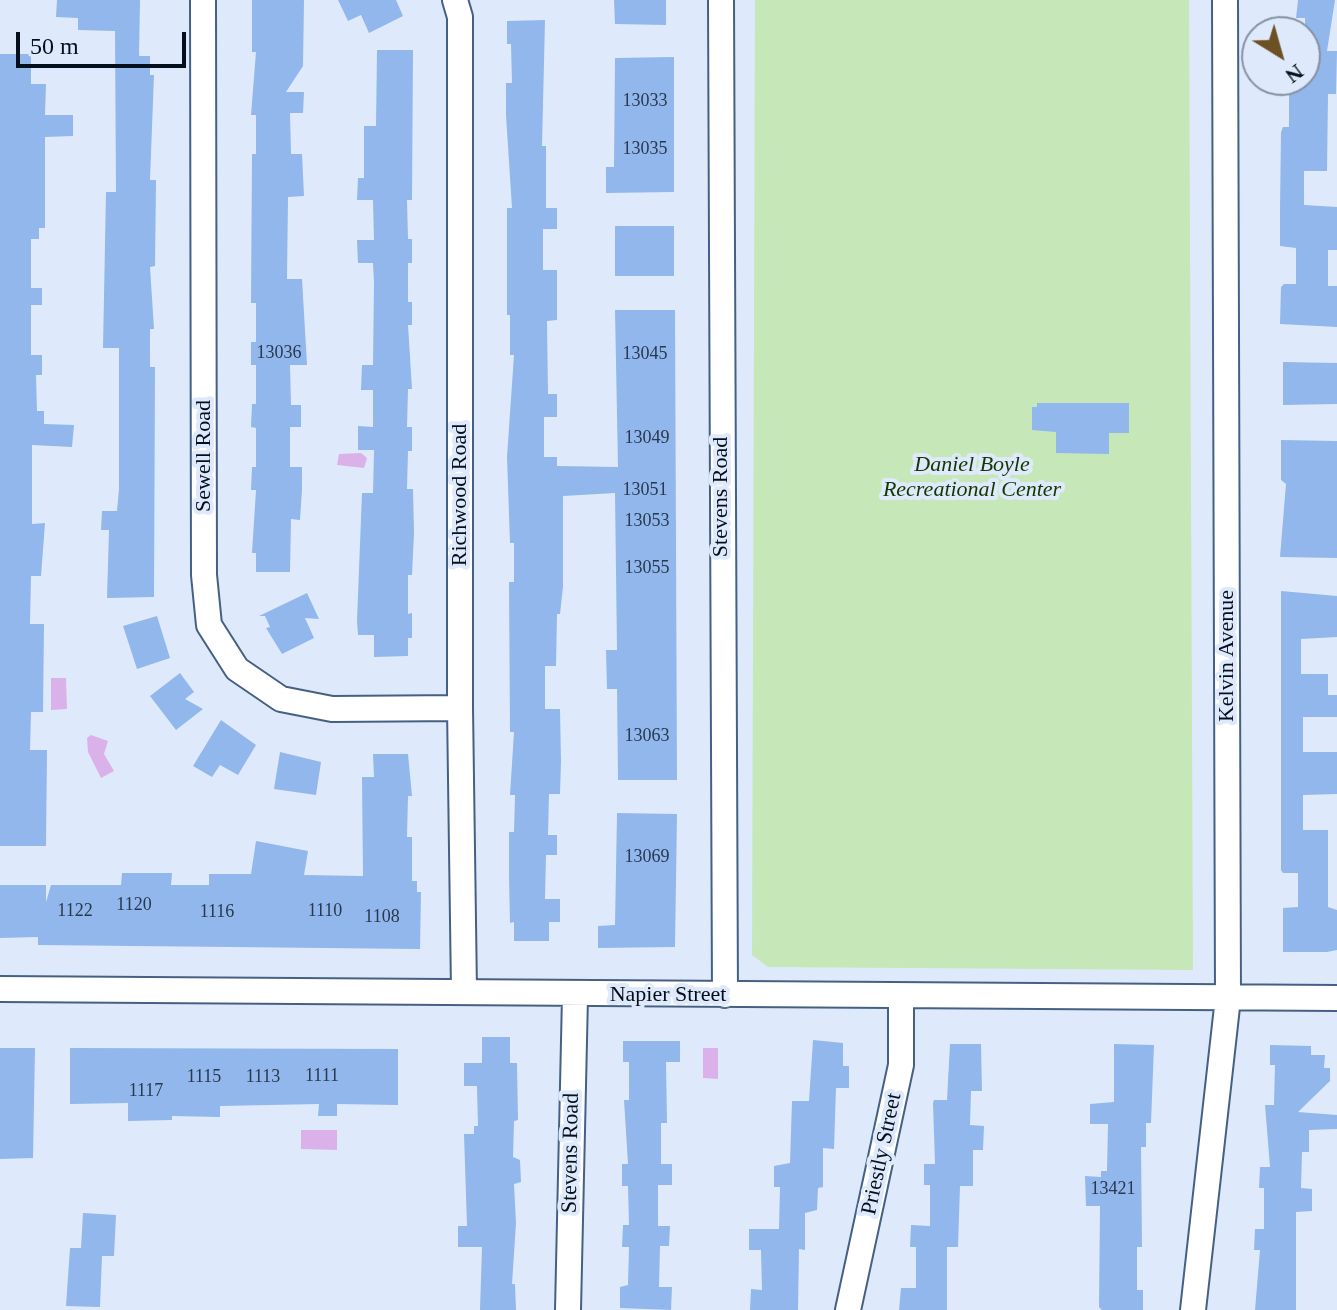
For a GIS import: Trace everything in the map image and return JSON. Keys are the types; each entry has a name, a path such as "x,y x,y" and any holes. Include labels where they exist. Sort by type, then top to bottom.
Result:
{"street":[{"name":"Sewell Road","path":"203,0 204,575 209,625 237,669 281,699 332,709 460,708"},
{"name":"Richwood Road","path":"455,0 460,17 460,708 464,991"},
{"name":"Stevens Road","path":"721,0 725,995"},
{"name":"Kelvin Avenue","path":"1193,1310 1228,998 1225,0"},
{"name":"Napier Street","path":"0,989 464,991 575,996 1337,998"},
{"name":"Stevens Road","path":"568,1310 575,996"},
{"name":"Priestly Street","path":"848,1310 901,1065 901,996"}],"green space":[{"name":"Daniel Boyle Recreational Center","path":"755,0 1189,0 1193,970 768,967 752,955"}],"shaded area":[{"path":"361,453 367,458 364,468 337,465 339,454"},
{"path":"51,678 66,678 67,709 51,710"},
{"path":"91,735 108,741 104,754 114,771 101,778 88,752 87,738"},
{"path":"703,1048 718,1048 718,1079 703,1078"},
{"path":"301,1130 337,1130 337,1150 301,1149"}],"building":[{"path":"57,0 140,0 139,56 150,56 150,75 154,75 150,180 156,180 155,266 150,267 154,329 150,329 150,367 155,367 154,597 107,598 109,530 101,530 102,511 117,511 119,489 119,348 103,348 106,192 116,192 115,31 78,30 78,18 56,17"},
{"path":"252,0 304,0 303,66 286,92 304,92 303,113 290,113 291,154 302,154 304,196 288,197 287,279 302,279 307,365 290,365 291,405 301,405 301,427 290,427 290,467 302,467 302,490 300,520 291,519 290,572 256,572 256,553 252,553 256,490 251,490 252,467 256,467 256,428 251,427 252,404 256,404 256,365 251,365 251,342 256,342 256,303 251,303 252,154 256,154 256,115 251,115 256,52 252,52"},
{"path":"338,0 396,0 403,16 369,33 361,15 348,21"},
{"path":"614,0 666,0 666,25 615,24"},
{"path":"1298,0 1335,0 1327,51 1337,51 1336,94 1328,94 1327,171 1304,171 1304,205 1337,207 1337,250 1328,250 1328,286 1337,286 1337,327 1280,324 1281,287 1296,284 1296,248 1280,246 1281,132 1283,127 1289,127 1289,96 1321,96 1321,16 1296,16"},
{"path":"545,20 542,146 546,146 546,208 557,208 557,229 543,229 543,270 557,270 557,320 547,321 548,394 557,394 557,417 544,417 544,457 557,457 557,466 618,467 615,310 675,310 677,780 618,780 617,689 607,689 606,650 617,650 615,493 563,496 563,587 560,614 557,614 556,666 545,666 545,709 560,709 561,761 560,794 549,794 548,835 557,835 557,855 546,855 545,899 560,899 560,922 549,922 549,941 514,941 514,922 510,923 509,876 509,832 514,832 515,795 510,795 514,732 510,732 509,582 514,582 514,543 510,543 507,457 514,355 510,355 510,315 507,315 507,208 512,208 506,115 506,83 512,83 507,21"},
{"path":"377,50 413,50 412,200 407,200 408,239 412,239 412,263 408,263 408,302 412,302 412,325 408,325 412,389 408,389 407,427 412,427 412,451 408,451 407,489 413,489 414,533 412,575 408,575 408,614 412,613 412,638 408,638 408,656 374,657 374,635 358,635 357,621 362,493 373,493 374,450 358,450 358,426 373,427 373,390 361,390 362,365 373,365 374,282 373,263 358,263 357,240 374,240 373,200 357,200 358,178 364,178 364,126 376,126"},
{"path":"0,54 31,54 31,84 46,84 45,115 73,115 73,136 45,137 45,228 39,228 39,239 31,239 31,288 42,288 42,305 31,305 31,355 42,355 42,375 36,375 37,411 44,411 44,424 74,425 72,447 32,445 32,524 45,523 41,576 31,576 30,624 44,624 43,712 31,712 30,750 47,750 46,846 0,846"},
{"path":"674,57 674,192 606,193 606,167 614,167 615,58"},
{"path":"615,226 674,226 674,276 615,276"},
{"path":"1283,362 1337,363 1337,404 1283,405"},
{"path":"1037,403 1129,403 1129,433 1109,433 1109,454 1056,453 1056,432 1032,430 1032,407 1037,407"},
{"path":"1281,440 1337,441 1337,558 1280,557 1286,484 1281,480"},
{"path":"1281,591 1337,596 1337,637 1301,639 1301,674 1328,674 1328,695 1337,695 1337,717 1303,717 1303,752 1337,752 1337,794 1303,795 1303,830 1328,830 1328,907 1337,910 1337,950 1327,952 1283,952 1283,908 1298,907 1298,873 1283,873 1281,870"},
{"path":"307,593 319,619 305,618 314,638 282,654 266,628 270,627 265,616 259,616"},
{"path":"157,616 170,658 137,669 123,626"},
{"path":"180,673 194,692 185,699 203,709 176,730 150,696"},
{"path":"221,720 256,745 238,775 220,765 212,777 193,766"},
{"path":"280,752 321,762 316,795 274,789"},
{"path":"373,754 408,754 412,796 408,796 407,837 412,837 412,881 417,881 417,892 421,892 420,949 38,945 38,937 0,938 0,885 46,885 46,902 51,885 121,885 122,873 172,873 171,885 209,885 209,874 251,874 256,841 308,851 304,875 363,876 362,777 374,777"},
{"path":"617,813 677,814 675,947 598,948 598,926 615,925"},
{"path":"482,1037 510,1037 510,1063 517,1063 518,1120 514,1121 513,1157 520,1160 521,1182 514,1184 516,1223 512,1284 515,1284 516,1310 480,1310 482,1247 458,1247 458,1226 467,1226 464,1134 474,1134 474,1126 478,1126 477,1086 464,1086 464,1063 482,1063"},
{"path":"813,1040 843,1043 843,1066 849,1066 849,1088 836,1088 834,1149 823,1148 823,1187 818,1188 817,1210 805,1213 805,1250 799,1249 798,1310 750,1310 751,1289 762,1290 761,1250 749,1250 749,1229 779,1229 780,1187 774,1187 774,1166 790,1163 792,1101 809,1101"},
{"path":"623,1041 680,1041 680,1062 666,1062 667,1123 661,1123 661,1164 672,1164 672,1185 658,1185 658,1226 670,1226 669,1246 660,1246 659,1287 672,1287 671,1310 620,1308 620,1287 628,1285 629,1247 622,1247 623,1225 629,1225 628,1186 622,1186 622,1164 628,1164 624,1100 629,1100 629,1062 623,1062"},
{"path":"950,1044 981,1044 982,1091 971,1091 970,1125 984,1126 983,1150 973,1150 973,1186 960,1186 958,1247 947,1247 947,1310 899,1310 901,1288 916,1288 916,1247 910,1247 911,1225 930,1226 930,1185 924,1185 924,1164 935,1164 933,1103 934,1100 947,1100"},
{"path":"1114,1044 1154,1045 1151,1123 1146,1123 1146,1147 1141,1147 1142,1247 1137,1247 1137,1290 1143,1290 1143,1310 1102,1310 1099,1307 1100,1206 1086,1206 1085,1176 1101,1177 1101,1171 1107,1171 1108,1124 1090,1124 1090,1104 1114,1102"},
{"path":"1270,1045 1311,1046 1311,1055 1325,1055 1324,1068 1330,1068 1330,1081 1298,1112 1337,1115 1337,1129 1309,1130 1309,1152 1302,1152 1301,1188 1312,1189 1312,1211 1296,1212 1296,1310 1255,1310 1260,1250 1254,1250 1255,1229 1264,1229 1264,1188 1259,1188 1260,1167 1270,1167 1265,1105 1274,1105 1275,1065 1270,1065"},
{"path":"0,1048 35,1048 33,1158 0,1159"},
{"path":"70,1048 398,1049 398,1105 337,1104 337,1116 318,1116 319,1104 220,1106 220,1117 172,1116 172,1120 128,1121 128,1103 70,1104"},
{"path":"83,1213 116,1215 114,1256 102,1256 100,1307 66,1306 70,1248 81,1248"}]}
